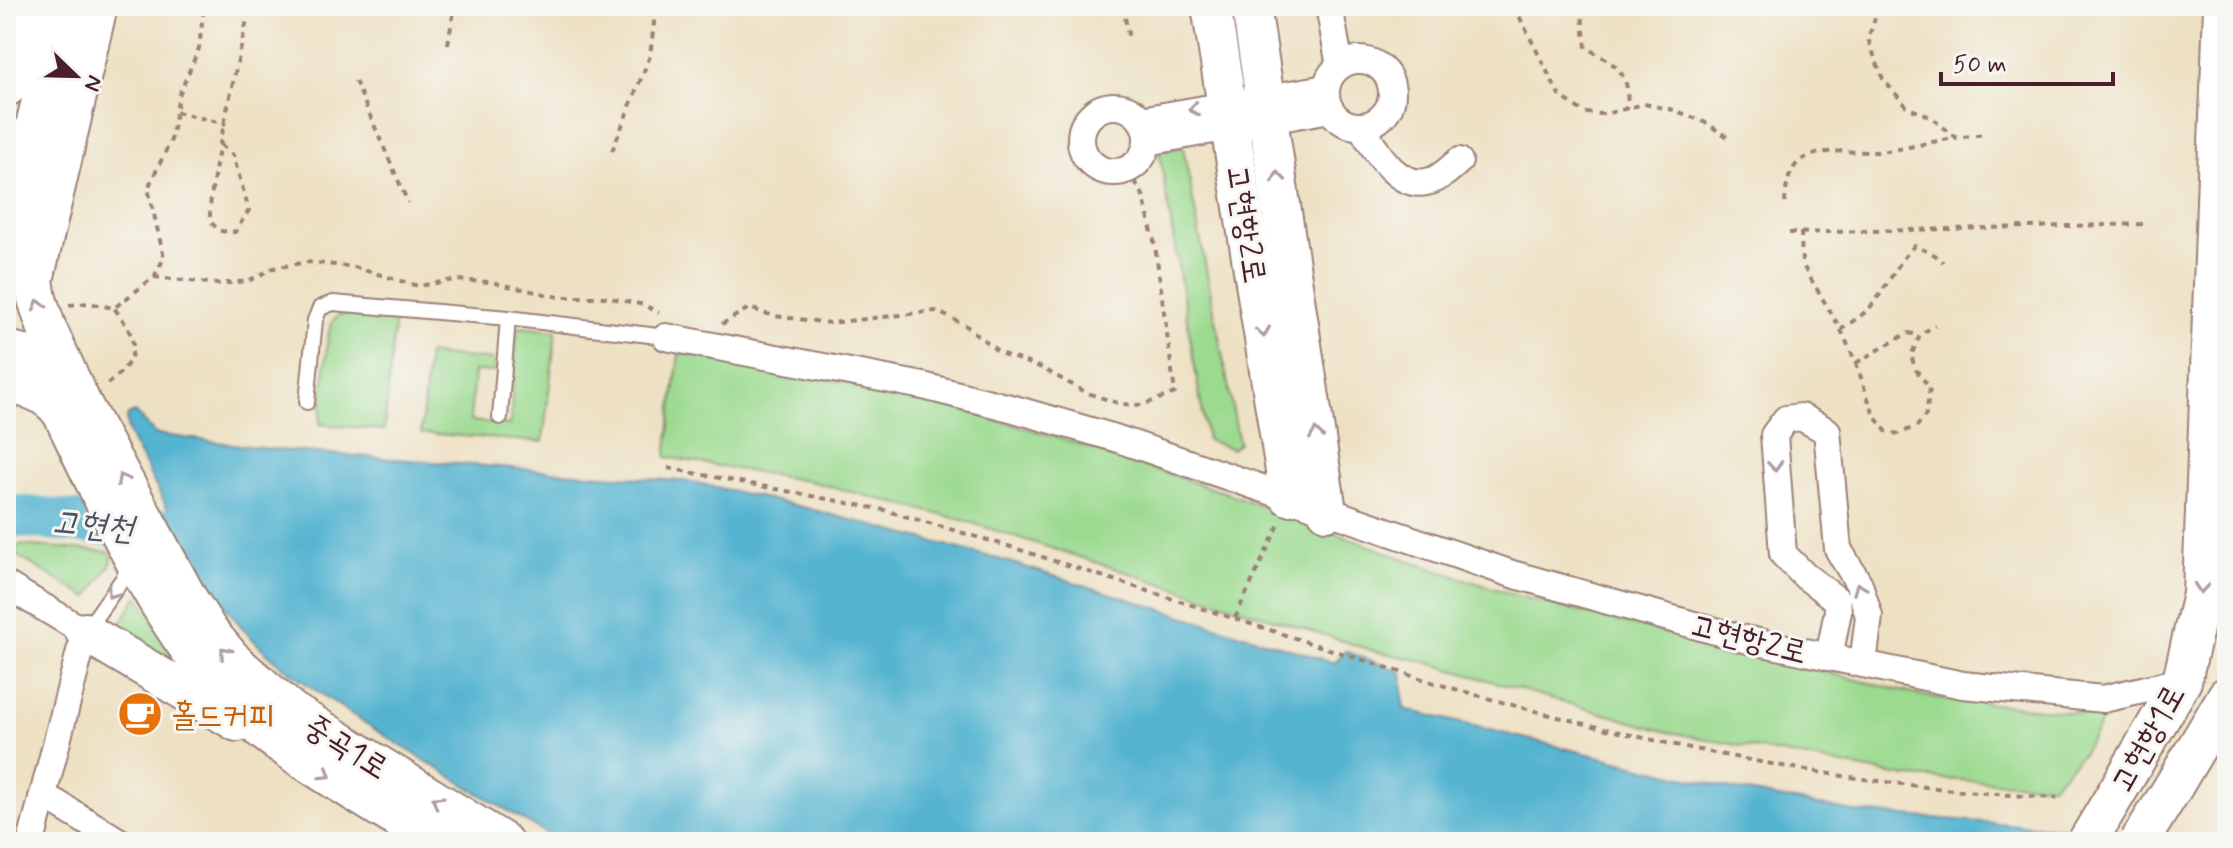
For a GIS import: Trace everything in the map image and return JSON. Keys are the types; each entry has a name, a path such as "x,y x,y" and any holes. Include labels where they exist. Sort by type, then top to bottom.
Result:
{"main road":[{"path":"6,85 24,6"},
{"path":"6,254 66,6"}],"street":[{"path":"98,6 34,280 47,329 83,400 145,549"},
{"name":"고현항2로","path":"1211,6 1286,505 1327,511 1512,574 1744,639 1963,685 2103,699 2182,681"},
{"name":"고현항2로","path":"1251,6 1327,511"},
{"path":"1144,131 1268,109 1332,88 1361,60 1372,63 1388,78 1391,89 1387,110 1371,123 1361,126 1341,121 1332,88 1329,6"},
{"name":"고현항1로","path":"2087,842 2182,681 2202,594 2223,6"},
{"path":"1105,107 1127,109 1144,131 1142,155 1127,169 1106,171 1088,160 1083,150 1082,130 1087,120 1105,107"},
{"path":"1361,126 1389,167 1410,182 1432,181 1459,161"},
{"path":"665,326 938,390 1115,438 1286,505"},
{"path":"6,350 25,353 43,363 83,400"},
{"path":"6,384 40,392 52,400 83,400"},
{"path":"1829,657 1838,611 1837,600 1805,576 1783,554 1774,435 1786,419 1801,417 1827,431 1838,549 1859,584 1869,616 1863,664"},
{"name":"중곡1로","path":"145,549 169,618 204,669 241,712 347,788 437,842"},
{"name":"중곡1로","path":"145,549 235,663 261,687 291,711 494,840"},
{"path":"6,585 226,716 275,739"},
{"path":"31,842 85,632"},
{"name":"고현항1로","path":"2139,842 2227,696"},
{"path":"42,798 56,803 120,842"}],"lane":[{"path":"307,402 315,320 320,308 327,304 348,302 508,318 665,326"},
{"path":"500,417 508,318"},
{"path":"85,632 145,549"}],"path":[{"path":"114,308 154,277 164,258 148,188 171,140 179,95 199,48 204,6"},
{"path":"221,145 233,155 249,210 235,232 219,231 211,221 209,203 221,145 226,124 250,6"},
{"path":"448,44 453,15 451,6"},
{"path":"612,151 650,56 656,6"},
{"path":"1123,6 1129,40"},
{"path":"1514,6 1559,95 1585,113 1605,114 1644,104 1674,110 1704,122 1728,137"},
{"path":"1581,6 1586,48 1610,60 1622,74 1629,93 1626,109"},
{"path":"1879,6 1868,39 1883,79 1907,107 1930,117 1957,138"},
{"path":"355,81 408,203"},
{"path":"176,112 226,124"},
{"path":"1785,203 1787,178 1803,159 1833,152 1880,152 1929,141 1984,134"},
{"path":"719,325 749,308 774,316 830,323 936,311 965,325 1000,353 1042,368 1087,393 1121,404 1142,405 1175,393 1155,245 1143,195 1127,169"},
{"path":"1789,233 2147,224"},
{"path":"1801,232 1802,264 1841,330 1874,416 1886,431 1898,434 1917,426 1926,415 1930,388 1916,370 1911,356 1920,335 1935,325"},
{"path":"1841,330 1871,306 1898,270 1906,252 1915,246 1943,262"},
{"path":"154,277 218,284 248,281 274,268 307,262 354,267 418,286 454,280 490,282 559,297 606,297 644,305 665,326"},
{"path":"68,305 88,303 114,308 130,327 135,348 126,369 83,400"},
{"path":"1856,363 1908,333 1920,335"},
{"path":"668,468 884,510 1507,704 1697,750 1975,794 2057,798"},
{"path":"1235,618 1286,505"}],"green space":[{"path":"1183,147 1239,443 1232,449 1207,440 1159,151"},
{"path":"339,315 395,318 384,430 320,424 328,335 332,322"},
{"path":"520,327 556,331 543,442 421,433 428,354 493,360 494,372 474,371 470,421 510,425 517,331"},
{"path":"679,353 896,391 1057,437 1238,497 1418,564 1517,596 1922,696 2105,716 2082,754 2052,785 1906,777 1664,731 1418,660 1374,651 966,521 813,482 666,457"},
{"path":"20,545 111,552 112,562 88,598 11,552"},
{"path":"138,595 183,671 119,626"}],"water":[{"path":"135,412 155,434 278,450 693,482 806,508 1009,562 1335,663 1345,651 1402,672 1404,709 1732,789 1854,812 2200,839 2227,836 2227,842 560,842 362,721 301,680 246,632 201,569 129,435 128,415"}],"waterway":[{"name":"고현천","path":"6,515 180,532"}],"place":[{"name":"홀드커피","path":"140,714"}]}
